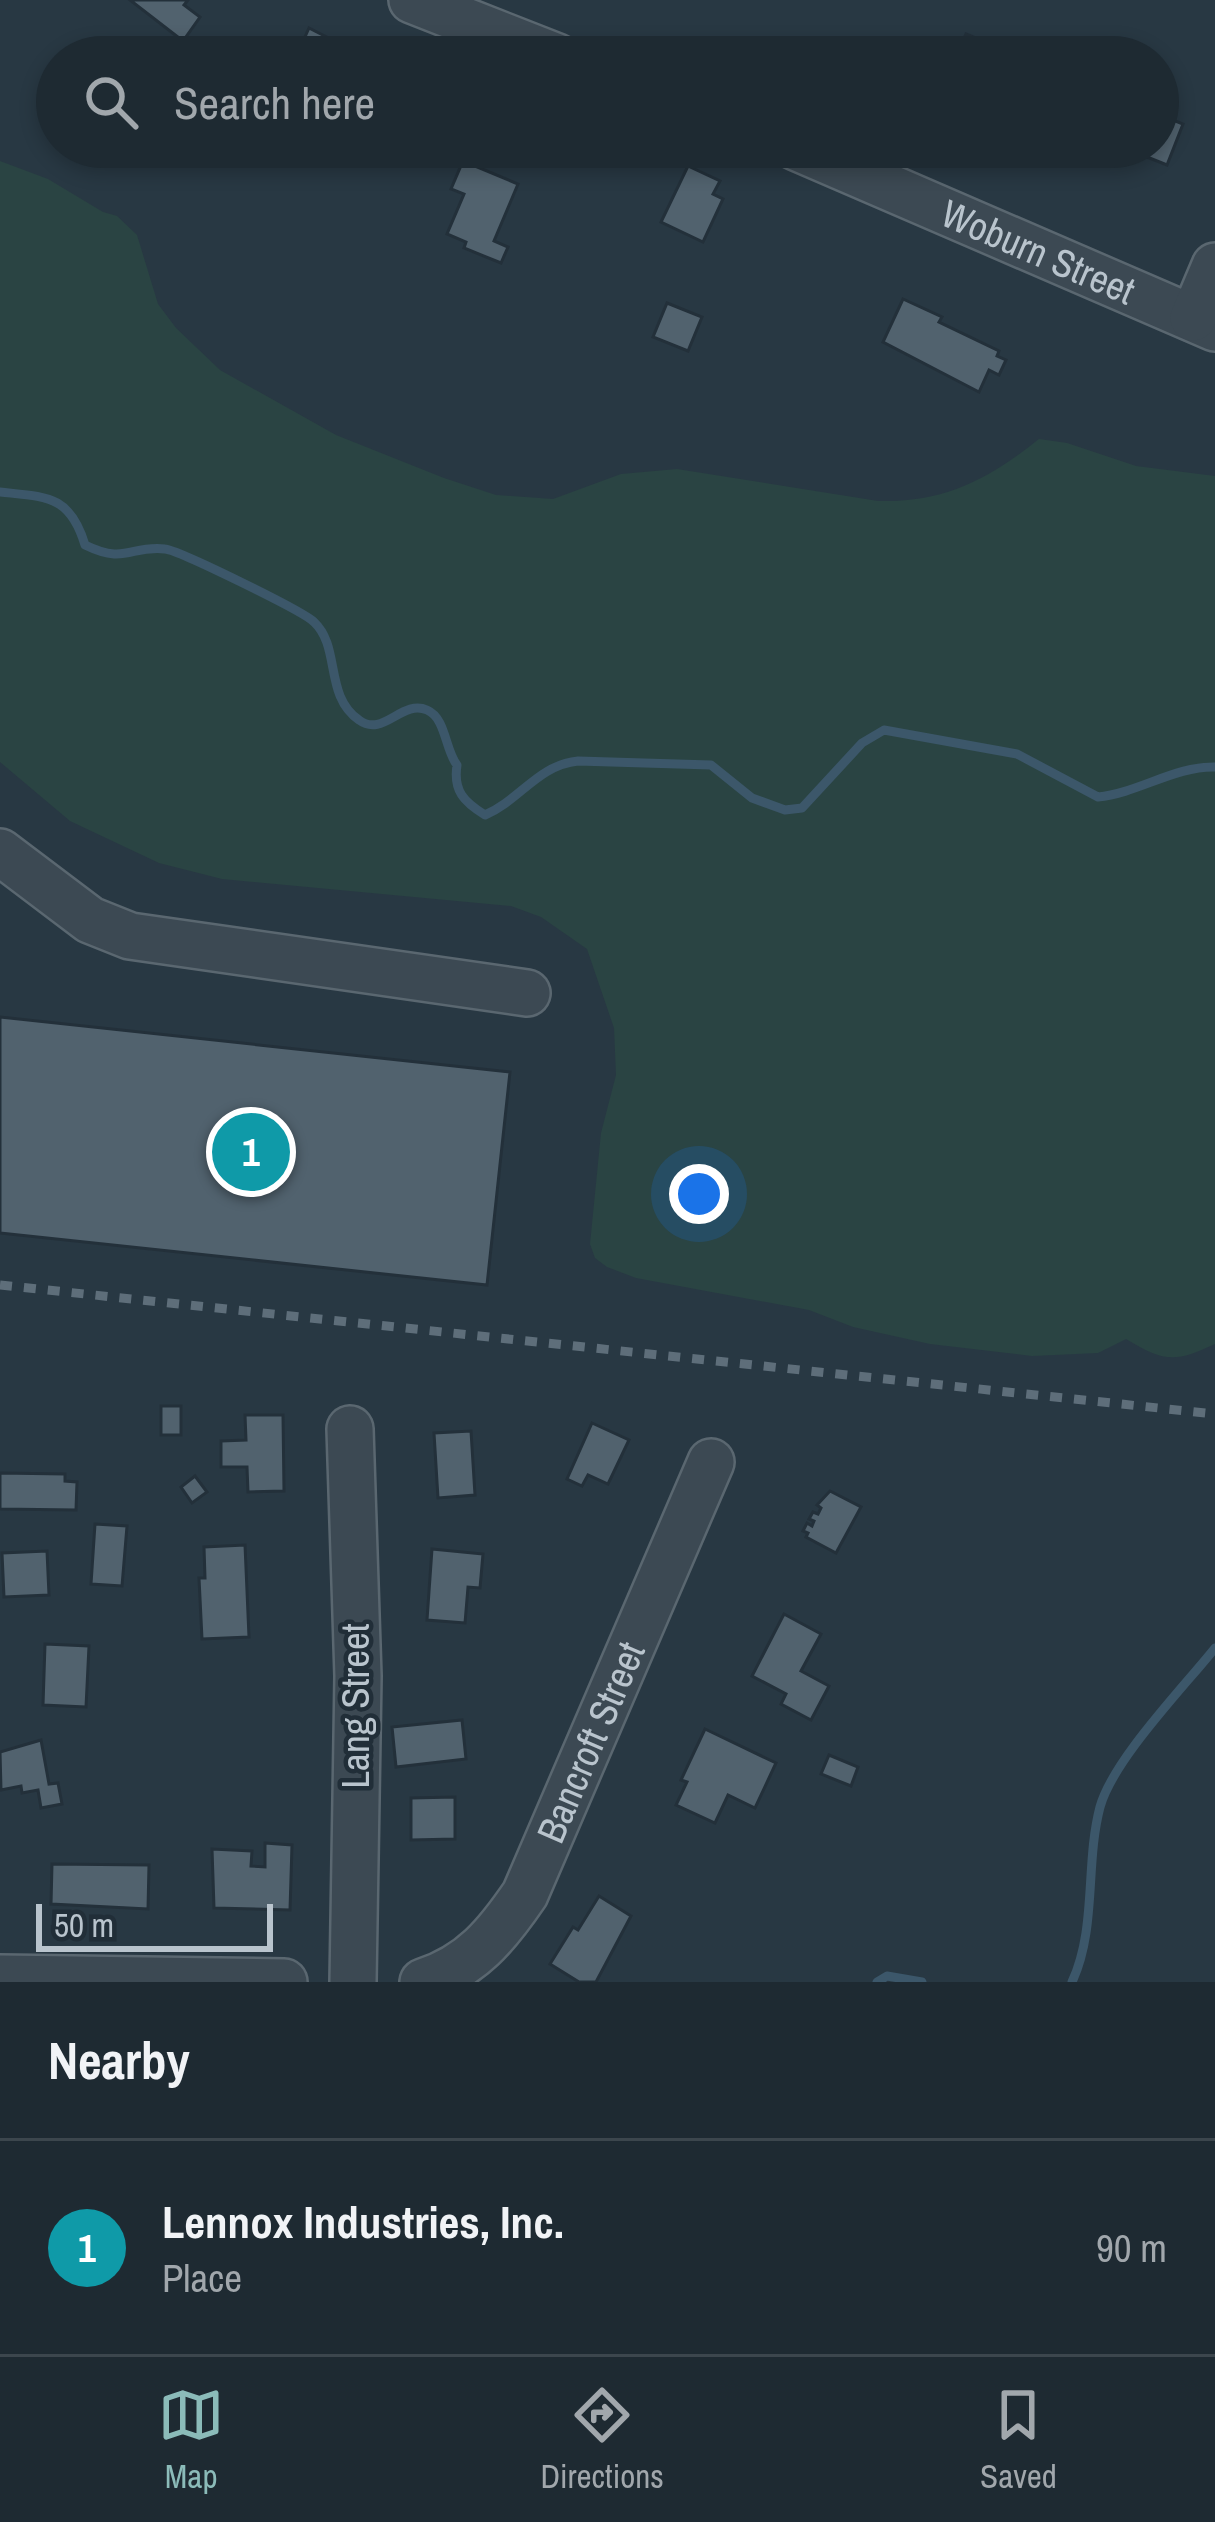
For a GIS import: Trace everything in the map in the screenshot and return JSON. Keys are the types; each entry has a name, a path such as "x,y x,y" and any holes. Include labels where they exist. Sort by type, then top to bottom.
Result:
{"street":[{"path":"412,0 504,36"},
{"name":"Woburn Street","path":"845,168 1204,323"},
{"path":"1204,323 1215,266"},
{"path":"0,852 90,920 130,936 526,993"},
{"name":"Lang Street","path":"350,1429 358,1676 353,1982"},
{"name":"Bancroft Street","path":"423,1982 466,1963 490,1944 525,1894 711,1462"},
{"path":"0,1978 284,1982"}],"green space":[{"path":"0,161 48,179 117,216 137,235 158,304 220,370 336,435 496,495 553,499 621,474 677,469 902,501 965,486 1039,439 1067,443 1136,466 1215,476 1215,1344 1170,1357 1126,1339 1098,1353 1032,1356 930,1344 853,1327 809,1310 636,1278 607,1267 595,1258 590,1244 601,1133 616,1075 614,1028 587,949 541,917 511,906 222,879 159,863 70,821 0,762"}],"building":[{"path":"130,0 188,0 184,5 200,17 187,36 177,36"},
{"path":"460,168 480,168 518,184 494,241 508,247 501,263 464,248 466,242 447,234 464,194 451,189"},
{"path":"687,168 720,181 713,194 723,199 703,242 661,222"},
{"path":"903,299 999,351 997,356 1006,360 999,375 989,370 979,392 883,342"},
{"path":"667,303 702,317 688,351 653,337"},
{"path":"0,1017 510,1072 487,1285 0,1233"},
{"path":"161,1406 181,1406 181,1435 161,1435"},
{"path":"245,1415 283,1415 284,1491 248,1492 247,1467 221,1467 221,1441 246,1440"},
{"path":"592,1423 629,1440 608,1484 588,1475 582,1486 567,1479"},
{"path":"471,1431 475,1495 438,1498 434,1433"},
{"path":"0,1473 65,1474 65,1481 77,1482 76,1510 0,1509"},
{"path":"195,1476 207,1492 192,1503 181,1487"},
{"path":"830,1491 861,1507 836,1553 803,1531 807,1523 812,1526 814,1521 809,1519 813,1512 818,1514 821,1508 817,1505"},
{"path":"95,1524 127,1526 122,1586 91,1584"},
{"path":"245,1545 249,1637 202,1639 199,1578 205,1578 204,1547"},
{"path":"432,1549 483,1554 480,1588 468,1587 465,1623 427,1620"},
{"path":"47,1551 49,1595 4,1597 2,1553"},
{"path":"784,1614 821,1634 801,1671 829,1686 811,1720 781,1704 786,1694 752,1676"},
{"path":"45,1644 89,1646 86,1707 43,1705"},
{"path":"462,1720 466,1759 396,1767 392,1727"},
{"path":"705,1729 776,1763 755,1808 728,1795 715,1823 676,1805 687,1782 681,1780"},
{"path":"41,1740 49,1784 58,1783 62,1804 41,1808 38,1790 22,1793 21,1786 1,1790 0,1752"},
{"path":"829,1755 858,1767 851,1786 821,1774"},
{"path":"455,1797 455,1839 411,1840 411,1798"},
{"path":"265,1843 292,1845 290,1910 214,1908 212,1849 252,1851 251,1866 265,1867"},
{"path":"52,1864 149,1865 148,1909 51,1904"},
{"path":"599,1896 631,1916 596,1982 579,1982 550,1964"}],"waterway":[{"path":"0,492 54,502 72,516 85,545 99,551 119,554 153,548 175,552 305,616 328,644 336,685 348,710 368,724 384,722 409,709 433,714 457,765 462,795 485,815 552,769 578,761 711,765 752,798 785,810 802,808 862,743 884,730 1017,754 1098,797 1215,767"},
{"path":"1072,1982 1085,1940 1096,1829 1107,1788 1134,1747 1215,1648"},
{"path":"877,1982 887,1976 922,1982"}],"railway":[{"path":"0,1285 1215,1414"}],"place":[{"name":"Lennox Industries, Inc.","path":"251,1152"}]}
